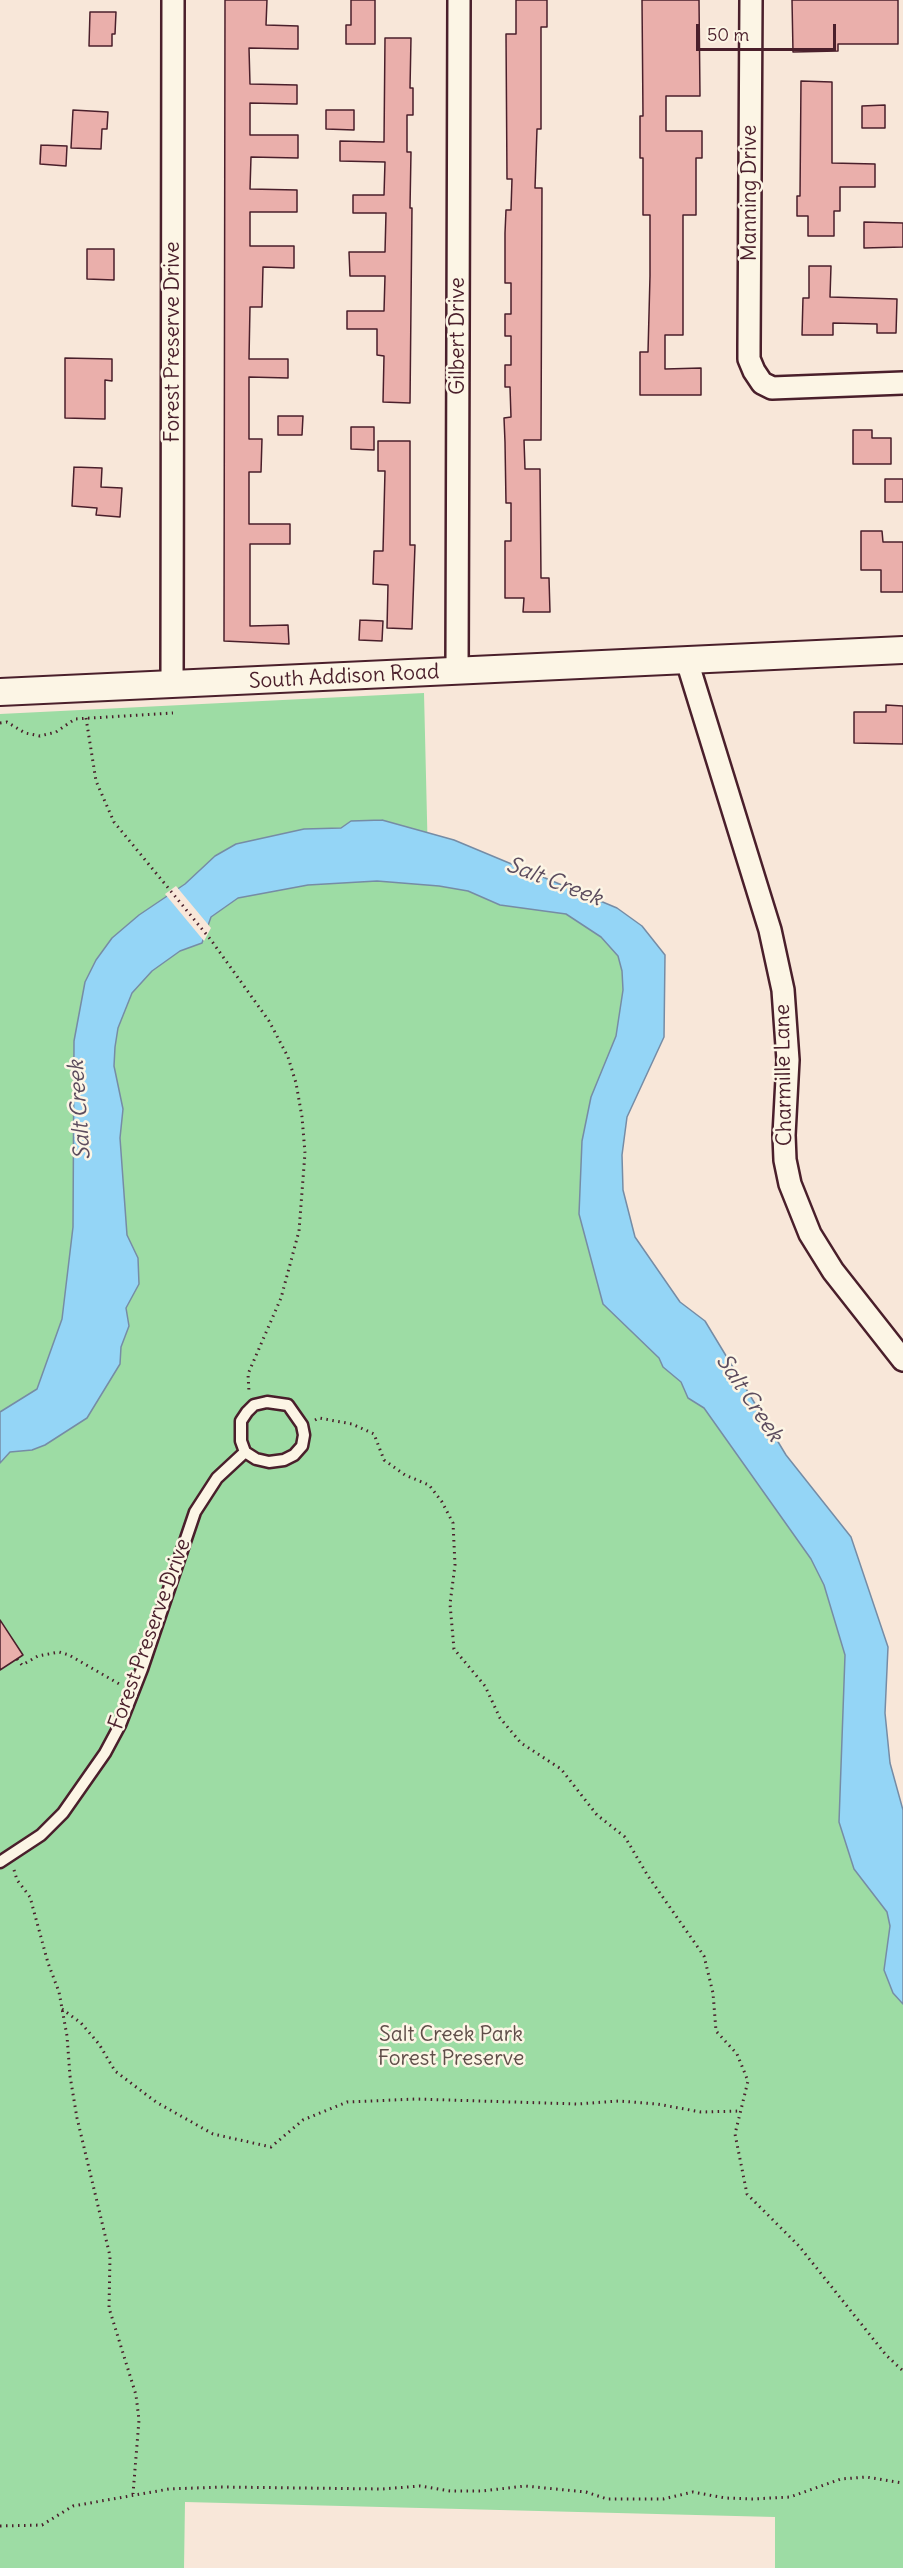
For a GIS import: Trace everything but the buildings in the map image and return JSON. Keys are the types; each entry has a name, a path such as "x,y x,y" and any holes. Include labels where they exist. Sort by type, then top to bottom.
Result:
{"street":[{"name":"Forest Preserve Drive","path":"172,684 173,0"},
{"name":"Gilbert Drive","path":"457,671 459,0"},
{"name":"Manning Drive","path":"752,0 749,359 762,383 772,388 903,382"},
{"name":"South Addison Road","path":"0,692 903,650"},
{"name":"Charmille Lane","path":"687,661 770,930 781,980 788,1060 785,1160 790,1184 810,1234 833,1271 903,1360"}],"lane":[{"path":"267,1402 288,1405 302,1425 304,1435 302,1446 294,1455 284,1460 270,1462 256,1459 245,1452 241,1441 241,1421 254,1405 267,1402"},
{"name":"Forest Preserve Drive","path":"0,1862 41,1835 69,1804 105,1753 120,1725 133,1692 195,1512 217,1478 245,1452"}],"path":[{"path":"0,723 7,722 24,734 40,736 56,732 75,719 173,713"},
{"path":"86,718 92,761 104,802 114,822 211,940 279,1036 296,1083 305,1154 299,1231 281,1298 249,1374 248,1388 254,1405"},
{"path":"302,1425 319,1419 352,1425 374,1434 384,1460 405,1475 429,1485 442,1502 453,1523 455,1565 450,1604 454,1649 484,1686 500,1718 521,1743 561,1769 597,1815 625,1837 648,1876 704,1956 713,1993 716,2031 737,2054 748,2081 735,2134 747,2194 799,2246 886,2355 903,2371"},
{"path":"17,1659 22,1665 38,1656 59,1652 69,1655 133,1692"},
{"path":"11,1856 17,1880 30,1897 62,2009 77,2118 110,2256 109,2308 136,2395 139,2420 132,2494"},
{"path":"62,2009 81,2023 99,2044 115,2071 156,2103 213,2134 272,2147 303,2120 347,2102 416,2099 577,2104 619,2101 657,2104 701,2112 741,2111"},
{"path":"0,2526 42,2525 73,2506 168,2489 221,2487 381,2489 420,2486 450,2491 525,2486 586,2492 606,2499 663,2499 693,2492 725,2498 752,2499 790,2497 841,2479 866,2477 903,2483"}],"green space":[{"name":"Salt Creek Park Forest Preserve","path":"424,693 428,860 600,914 642,984 599,1196 847,1602 903,1920 903,2568 775,2568 775,2517 185,2502 184,2568 0,2568 0,714"}],"water":[{"name":"Salt Creek","path":"382,820 454,840 617,908 642,926 665,955 664,1037 627,1117 622,1155 623,1190 635,1237 680,1302 705,1321 786,1455 851,1537 888,1647 885,1713 890,1763 903,1810 903,2004 893,1993 884,1970 890,1926 887,1912 854,1869 839,1822 845,1655 824,1585 811,1559 704,1408 688,1398 681,1382 663,1367 659,1358 603,1304 579,1214 582,1141 591,1097 616,1036 623,990 622,971 618,956 601,937 566,914 500,905 468,891 439,886 377,881 308,885 238,898 211,917 202,943 180,951 152,971 132,993 118,1028 115,1047 114,1066 123,1109 120,1138 127,1235 138,1258 139,1284 126,1308 129,1326 121,1347 120,1364 87,1418 45,1445 32,1450 10,1452 0,1463 0,1412 37,1389 62,1319 73,1227 74,1041 85,982 96,960 112,938 139,915 185,884 215,856 236,844 304,829 341,828 351,821"}],"pier":[{"path":"176,886 211,928 204,941 165,894"}]}
